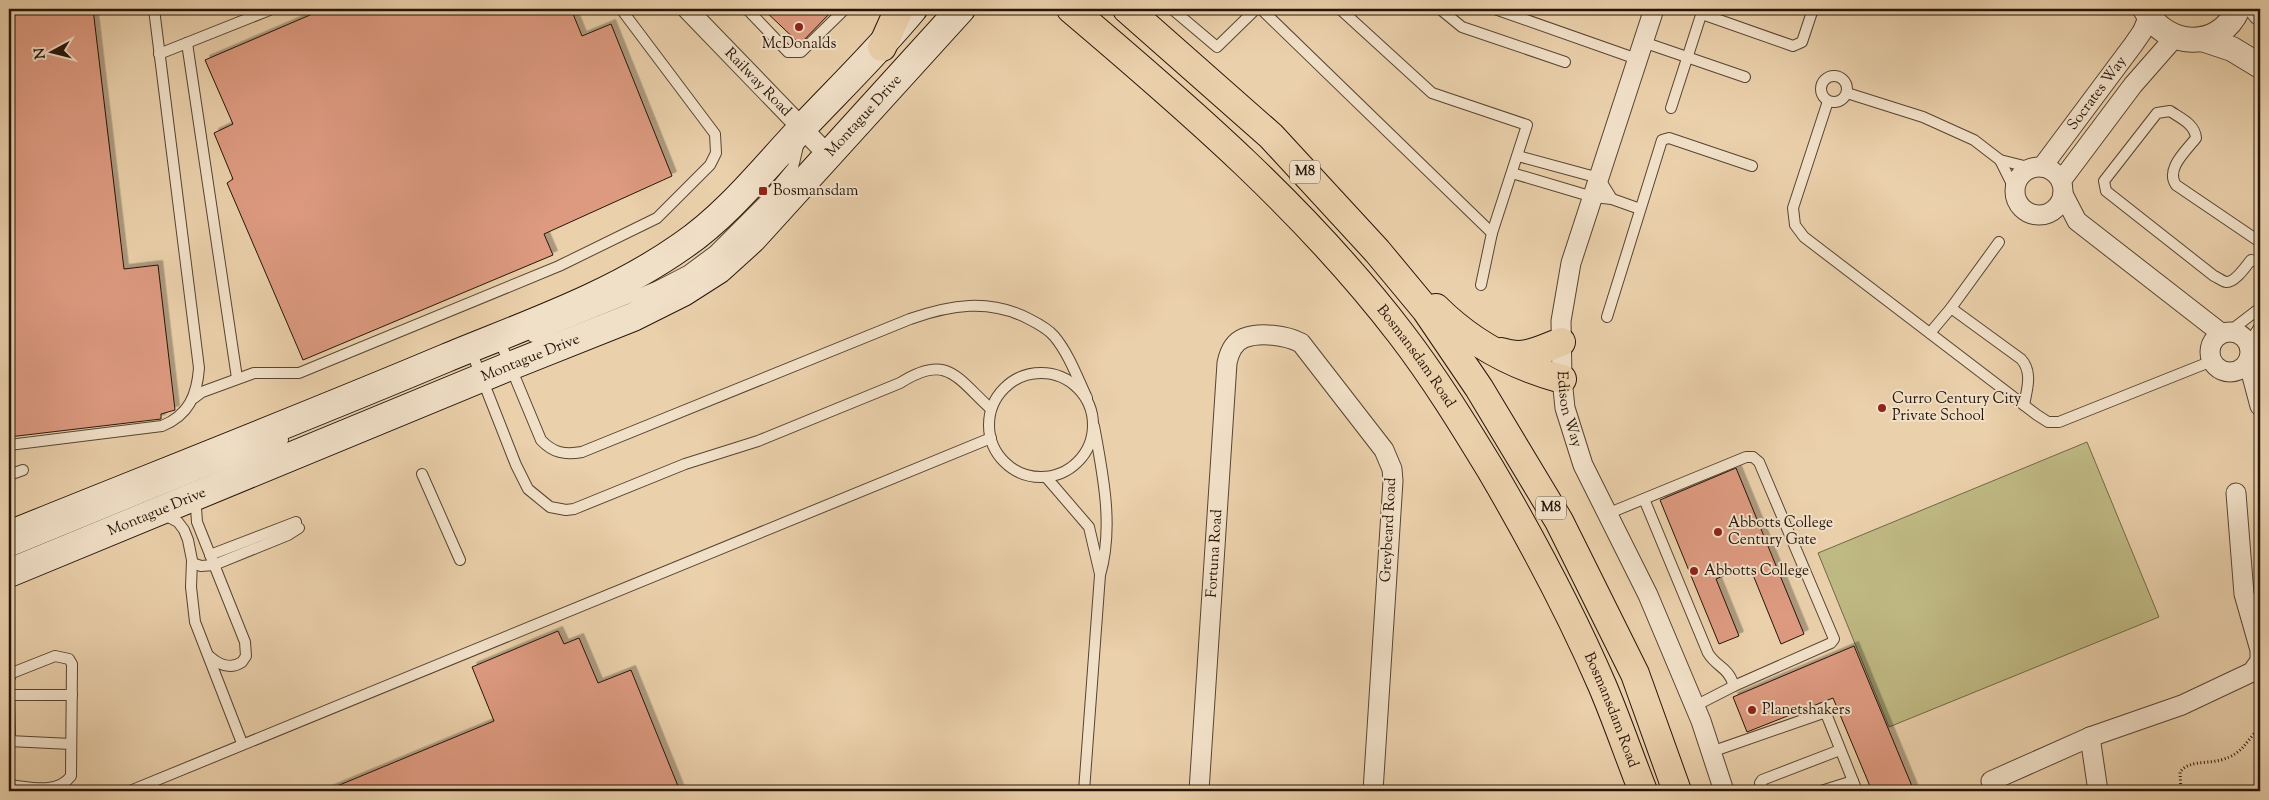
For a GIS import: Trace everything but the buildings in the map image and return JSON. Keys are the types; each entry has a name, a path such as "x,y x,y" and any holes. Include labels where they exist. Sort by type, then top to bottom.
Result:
{"main road":[{"path":"882,47 899,9"},
{"path":"9,535 347,405 470,348 514,338 636,276 685,244 706,227 767,167 802,128 882,47 913,9"},
{"name":"Montague Drive","path":"9,573 640,314 683,292 712,274 752,239 961,9"},
{"name":"Bosmansdam Road","path":"1071,9 1179,100 1254,170 1299,216 1401,333 1442,390 1528,534 1562,600 1602,686 1643,791"},
{"path":"1093,9 1126,39 1179,100"},
{"name":"M8","path":"1127,9 1271,136 1377,251 1426,310 1479,388 1559,521 1635,674 1677,791"},
{"path":"1377,251 1399,269 1443,314 1486,346 1516,364 1562,379"},
{"path":"1486,346 1512,355 1523,356 1561,342"}],"street":[{"name":"Edison Way","path":"1654,9 1571,263 1561,321 1562,379 1565,408 1572,436 1583,465 1648,595 1695,706 1724,791"},
{"path":"2147,12 2163,31 2175,37 2188,40 2202,39 2215,34 2226,27 2238,9"},
{"path":"2257,9 2260,12"},
{"name":"Railway Road","path":"692,10 829,156"},
{"name":"Socrates Way","path":"2037,168 2133,45 2142,32 2147,12"},
{"name":"Socrates Way","path":"2062,188 2133,84 2175,37"},
{"path":"2202,39 2232,49 2260,66"},
{"path":"2077,221 2052,170 2037,168 2020,176 2015,190 2020,206 2033,215 2077,221 2225,332 2241,334 2249,343 2248,362 2258,400"},
{"path":"2041,215 2056,209 2062,188"},
{"path":"2225,332 2212,342 2210,348 2212,360 2216,366 2227,372 2258,400"},
{"name":"Fortuna Road","path":"1199,791 1227,363 1233,346 1242,338 1258,336"},
{"name":"Greybeard Road","path":"1258,336 1292,338 1301,343 1384,450 1392,469 1393,481 1373,791"},
{"path":"2227,372 2239,370 2248,362"},
{"path":"1991,781 2090,737 2182,705 2252,672 2258,667 2260,661 2259,641 2244,594 2236,493"},
{"path":"2090,737 2098,791"}],"lane":[{"path":"154,9 199,368 198,386 194,398"},
{"path":"159,54 272,9"},
{"path":"9,445 162,426 179,417 194,398 202,392 254,373 271,371 298,373 559,266 657,218 710,165 716,153 717,144 715,134 621,9"},
{"path":"747,9 788,52 796,54 801,52 845,9"},
{"path":"1172,9 1217,47 1256,9"},
{"path":"1261,9 1492,233"},
{"path":"1340,9 1432,93 1526,124 1528,130 1492,233 1481,285"},
{"path":"1440,9 1462,26 1564,62"},
{"path":"1495,9 1640,50 1688,57 1745,77"},
{"path":"1671,108 1703,11 1793,46 1802,42 1813,9"},
{"path":"187,43 237,378"},
{"path":"1832,76 1837,77 1844,82 1846,93 1839,101 1828,101 1824,98 1821,87 1823,82 1832,76"},
{"path":"1846,93 1923,117 1974,140 2000,160 2037,168"},
{"path":"1828,101 1793,208 1795,225 1804,237 2048,422 2059,422 2212,360"},
{"path":"2260,242 2176,185 2172,179 2172,170 2196,138 2190,124 2170,111 2158,113 2104,181 2106,191 2214,276 2225,282 2240,273 2251,260 2260,262"},
{"path":"1607,317 1661,142 1664,138 1669,138 1752,166"},
{"path":"1518,156 1599,178 1612,199"},
{"path":"2000,160 2015,190"},
{"path":"1512,173 1593,197 1612,199 1640,209"},
{"path":"1930,333 1951,308 1999,242"},
{"path":"514,338 510,366 541,440 552,451 570,454 591,449 910,319 956,306 980,305 1001,308 1037,323 1054,335 1070,363 1092,412 1104,488 1107,524 1104,561 1100,575 1084,791"},
{"path":"1951,308 2024,362 2029,378 2024,405"},
{"path":"2225,332 2260,308"},
{"path":"2249,343 2260,326"},
{"path":"470,348 516,465 528,488 550,506 566,510 574,509 685,464 758,441 900,383 917,372 930,368 953,374 991,409"},
{"path":"1087,398 1076,384 1061,375 1044,372 1027,374 1011,381 999,393 991,409 988,421 991,438 994,449 1003,462 1016,471 1030,476 1046,478 1061,474 1079,460 1092,441 1094,426"},
{"path":"9,552 292,436"},
{"path":"130,791 991,438"},
{"path":"1607,514 1746,457 1753,457 1759,462 1834,640 1695,706"},
{"path":"9,475 23,470"},
{"path":"422,474 460,560"},
{"path":"1046,478 1089,527 1100,575"},
{"path":"201,495 197,501 196,516 245,642 246,651 242,662 230,667 217,663 209,656"},
{"path":"1644,499 1708,653 1712,660 1728,672 1734,686"},
{"path":"159,512 177,520 184,530 192,551 192,611 209,656 217,684 242,744"},
{"path":"192,563 201,566 212,560 288,535 297,525"},
{"path":"9,679 12,673 55,656 69,659 72,664 71,776 66,783 56,788 9,785"},
{"path":"71,744 9,741 9,695 72,695"},
{"path":"1711,752 1821,713 1827,716 1857,791"},
{"path":"1764,791 1760,783 1762,780 1840,750"},
{"path":"1821,791 1853,781"}],"path":[{"path":"2181,791 2180,772 2184,767 2190,764 2220,760 2234,755 2243,749 2260,728"}],"shaded area":[{"path":"2087,442 2159,617 1889,727 1818,553"}],"place":[{"name":"McDonalds","path":"799,27"},
{"name":"Bosmansdam","path":"763,191"},
{"name":"Curro Century City Private School","path":"1882,408"},
{"name":"Abbotts College Century Gate","path":"1718,532"},
{"name":"Abbotts College","path":"1694,571"},
{"name":"Planetshakers","path":"1752,710"}]}
